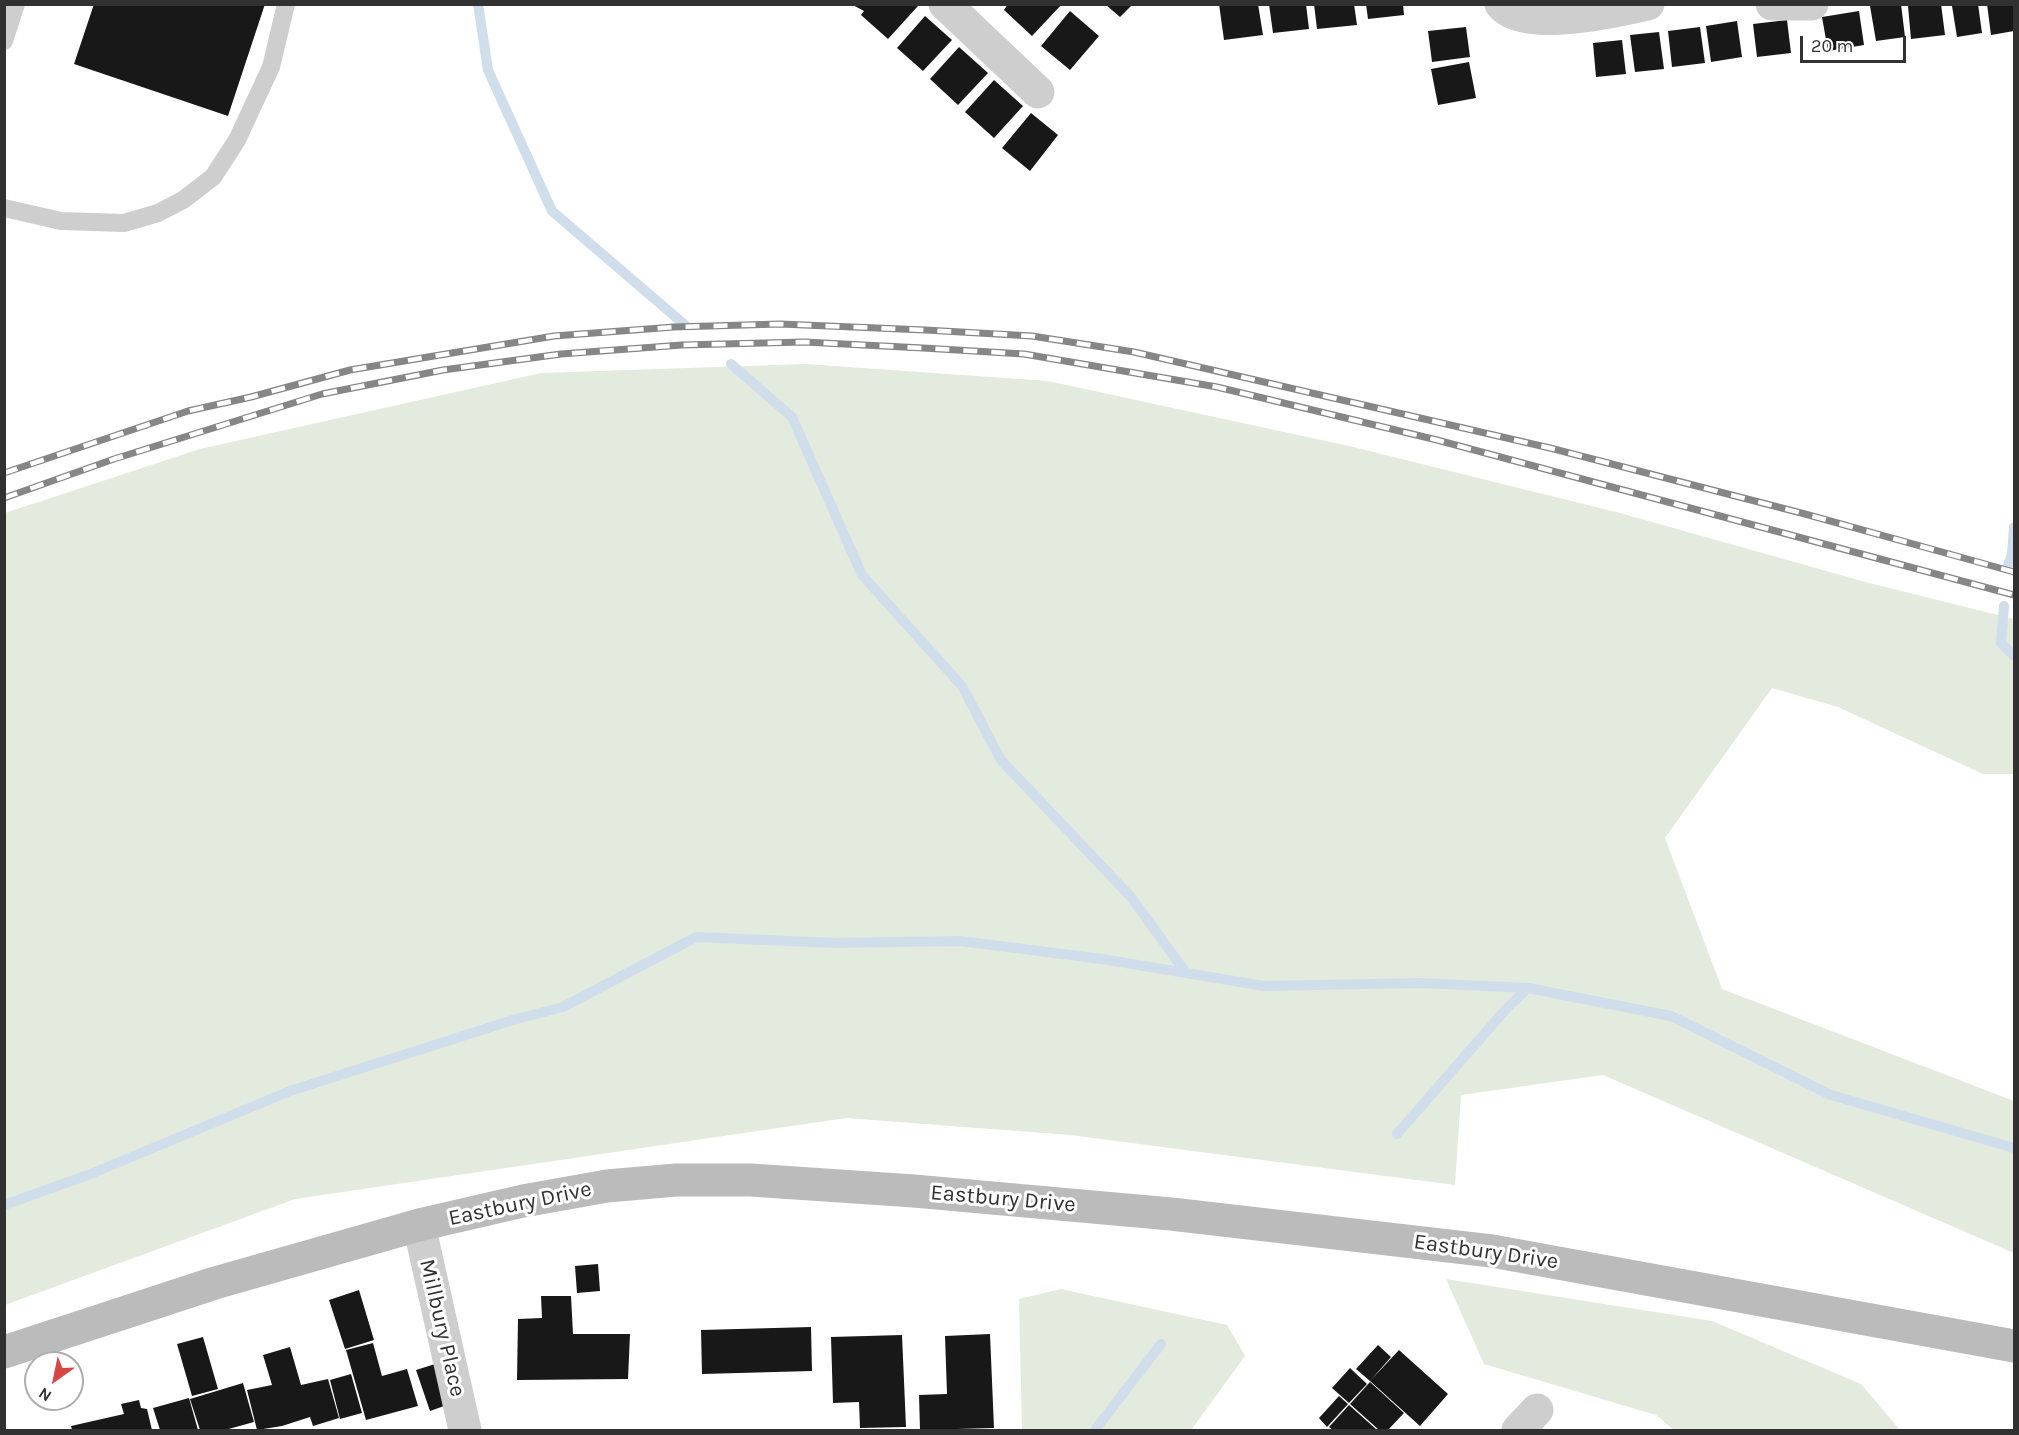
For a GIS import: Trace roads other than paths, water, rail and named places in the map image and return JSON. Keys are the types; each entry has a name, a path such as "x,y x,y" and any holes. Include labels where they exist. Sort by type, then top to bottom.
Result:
{"street":[{"path":"945,4 1038,92"},
{"path":"1501,4 1503,8 1519,15 1539,19 1593,15 1648,4"},
{"path":"1772,4 1812,4"},
{"name":"Eastbury Drive","path":"4,1352 215,1283 419,1225 523,1201 597,1188 676,1180 751,1180 902,1190 1171,1214 1492,1251 2014,1346"},
{"name":"Millbury Place","path":"419,1225 465,1431"}],"lane":[{"path":"4,41 16,4"},
{"path":"4,208 61,221 124,223 158,213 183,200 213,177 237,140 271,67 286,4"}],"waterway":[{"path":"478,4 488,70 552,211 685,325"},
{"path":"731,364 792,417 862,575 962,686 1001,760 1131,897 1186,973"},
{"path":"2007,568 2012,554 2014,527"},
{"path":"2004,606 2001,643 2014,656"},
{"path":"4,1205 88,1175 290,1091 513,1020 563,1007 696,937 835,943 960,941 1102,959 1264,986 1421,983 1528,988 1671,1016 1831,1095 2014,1148"},
{"path":"1397,1134 1506,1009 1528,988"},
{"path":"1095,1430 1161,1344"}],"railway":[{"path":"4,473 188,411 251,397 350,370 554,336 674,327 780,324 925,330 1032,336 1134,352 1550,448 1805,514 2014,572"},
{"path":"4,498 114,459 322,394 443,370 561,354 682,345 804,342 1024,354 1217,387 1437,440 2014,595"}]}
